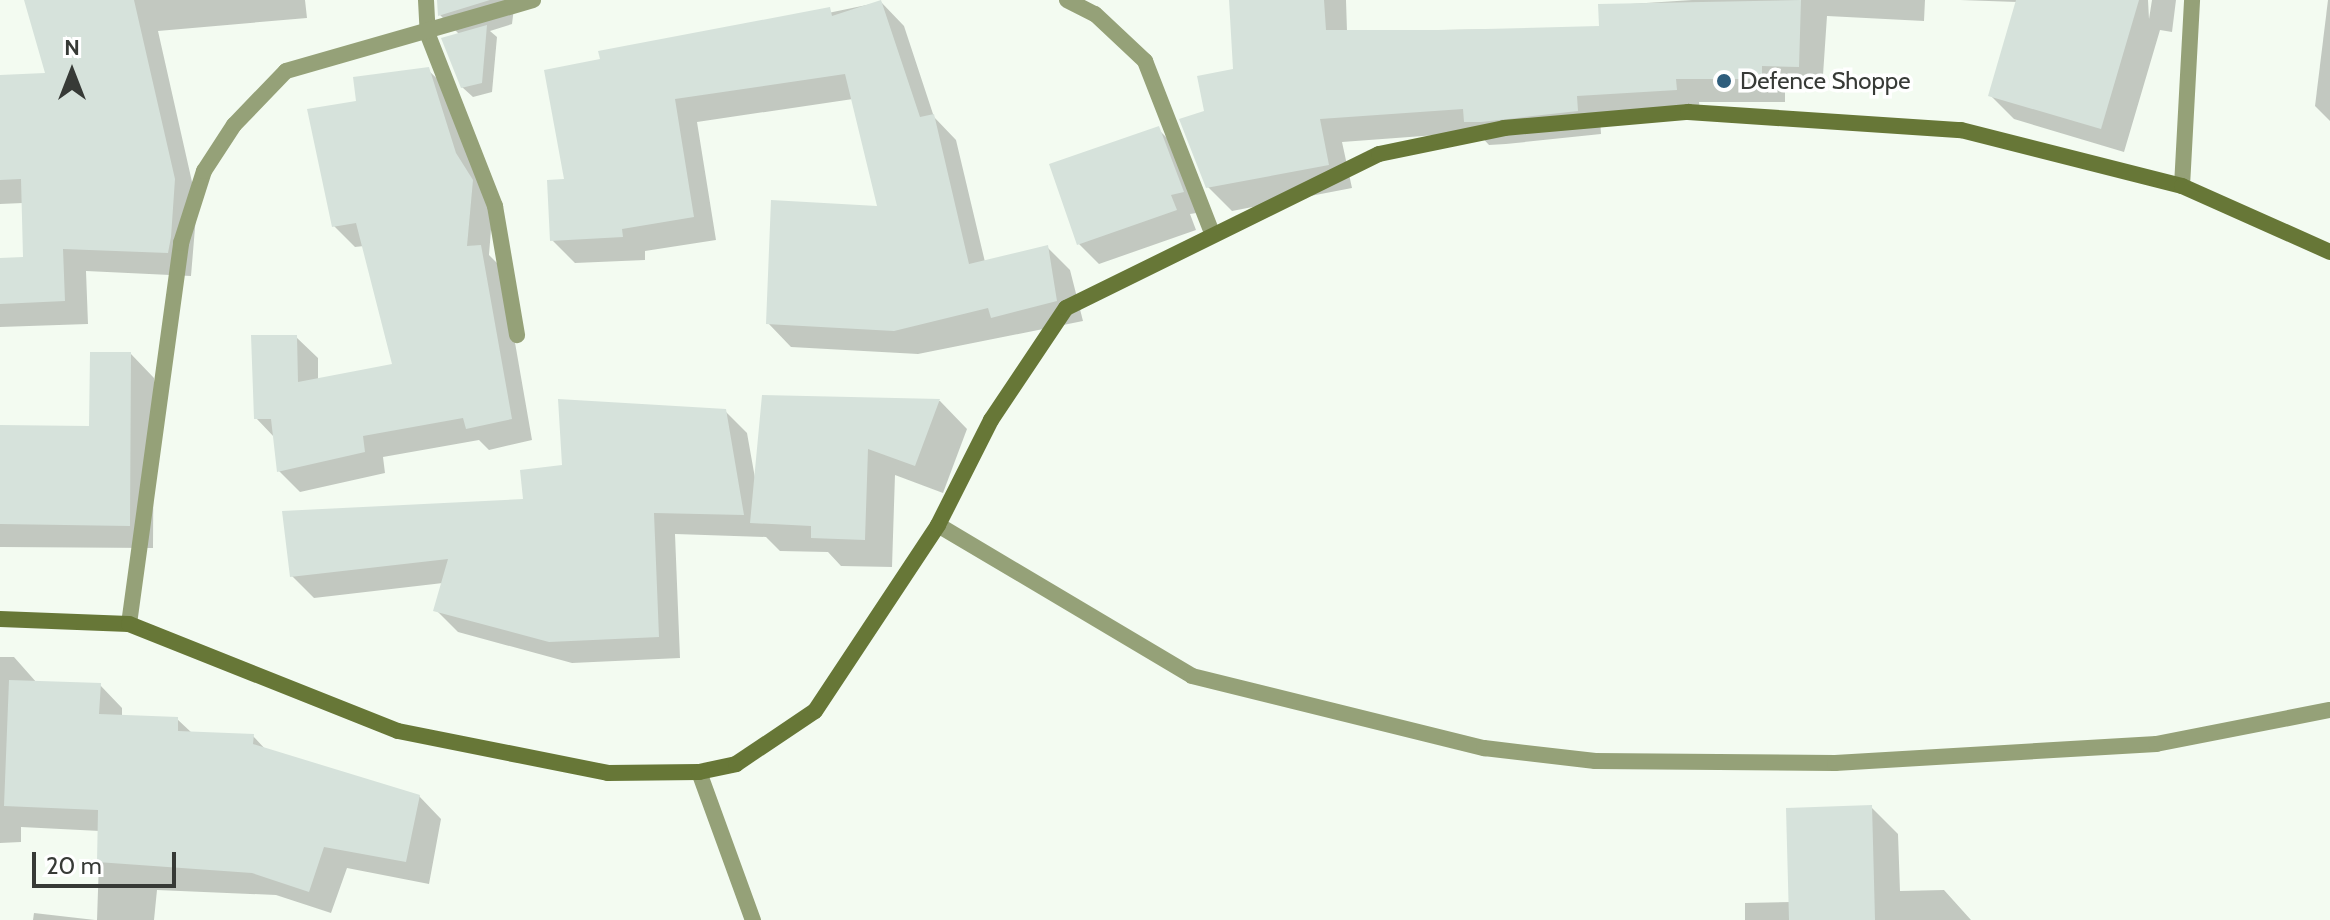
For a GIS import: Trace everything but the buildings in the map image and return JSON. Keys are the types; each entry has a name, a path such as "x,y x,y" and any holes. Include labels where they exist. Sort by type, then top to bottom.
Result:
{"main road":[{"path":"0,619 129,624 398,731 608,773 699,772 736,764 815,711 938,525 991,420 1066,308 1212,233 1379,154 1504,128 1688,112 1961,130 2182,186 2330,252"}],"street":[{"path":"426,0 428,35 495,206 517,335"},
{"path":"129,624 181,243 204,171 234,125 286,71 428,35 533,0"},
{"path":"1067,0 1095,14 1145,61 1212,233"},
{"path":"2182,186 2192,0"},
{"path":"938,525 1192,676 1484,748 1595,761 1835,763 2156,744 2330,710"},
{"path":"699,772 753,920"}],"place":[{"name":"Defence Shoppe","path":"1724,81"}]}
